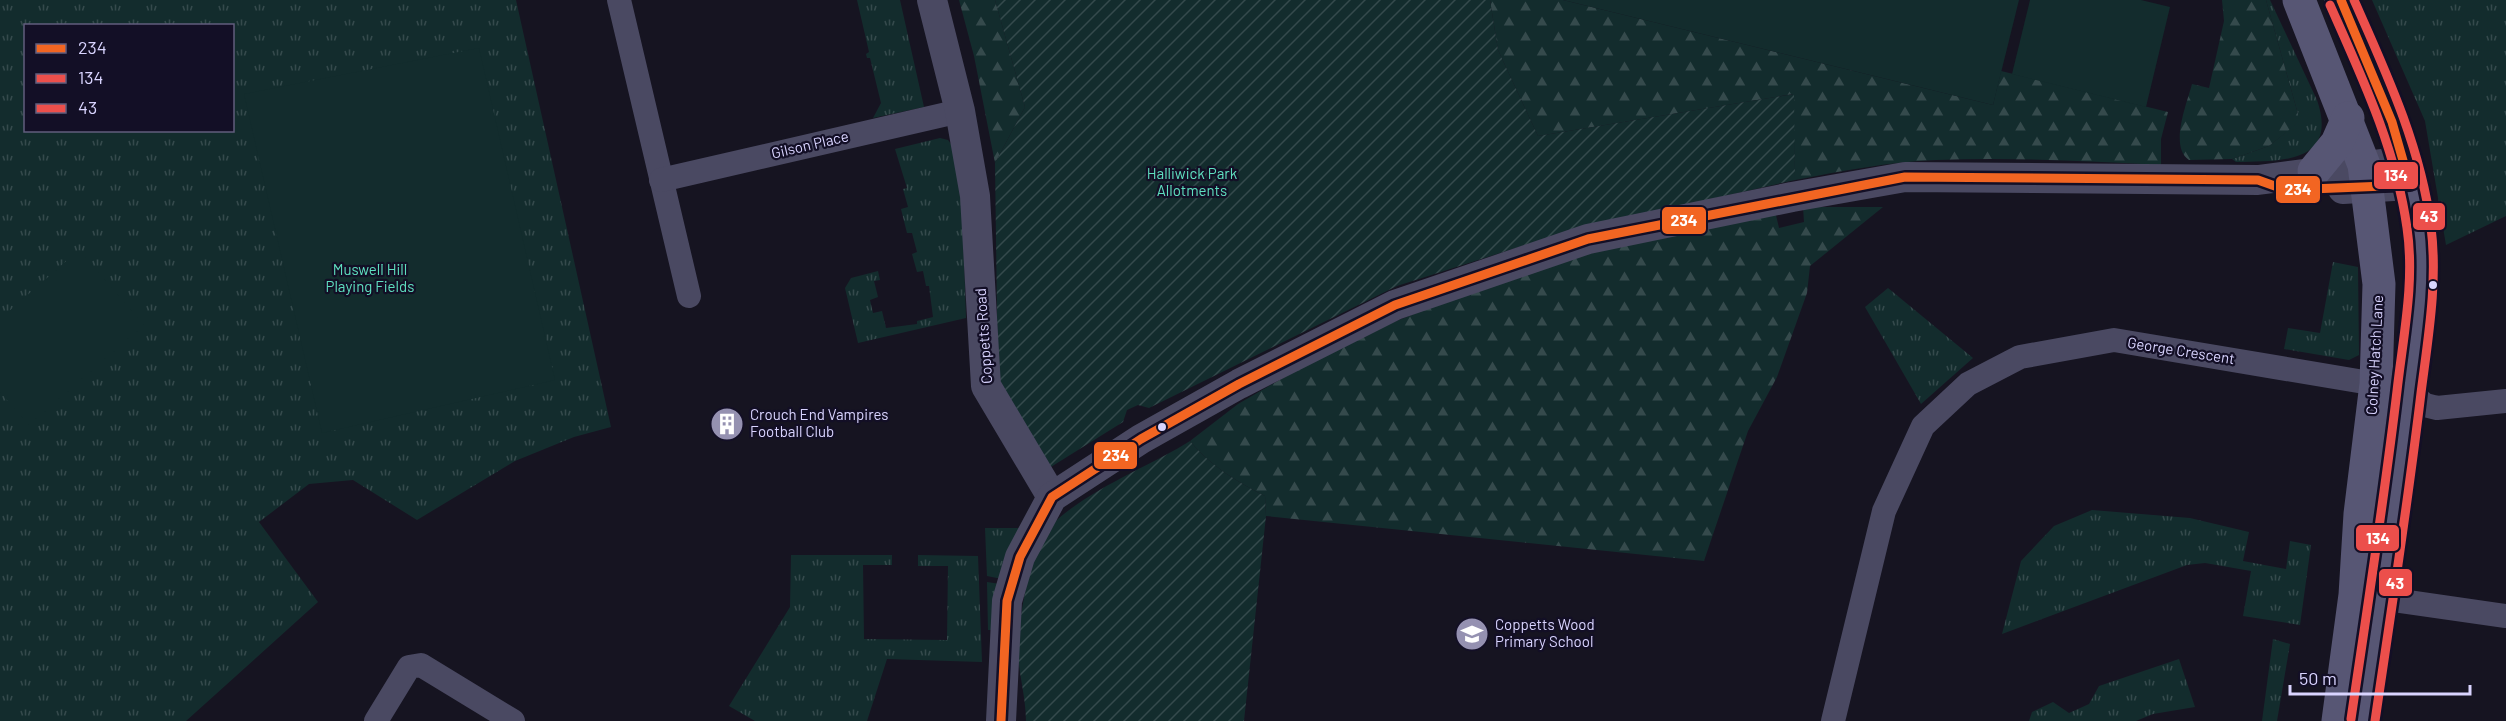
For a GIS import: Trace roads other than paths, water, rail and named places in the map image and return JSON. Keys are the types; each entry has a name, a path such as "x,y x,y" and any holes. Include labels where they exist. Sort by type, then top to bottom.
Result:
{"main road":[{"name":"Colney Hatch Lane","path":"2299,0 2348,118 2366,176 2379,284 2376,384 2360,514 2368,597 2363,721"},
{"name":"Colney Hatch Lane","path":"2338,721 2368,597 2398,495 2418,323 2421,252 2419,225 2392,122 2341,0"},
{"path":"2314,171 2337,143 2348,118"}],"street":[{"path":"619,0 689,296"},
{"name":"Coppetts Road","path":"932,0 960,111 975,196 986,386 1052,497"},
{"name":"Gilson Place","path":"661,180 960,111"},
{"path":"1001,721 1007,601 1020,557 1052,497 1151,433 1239,384 1395,305 1588,239 1792,197 1905,177 2258,180 2314,171 2366,176"},
{"path":"2258,180 2286,190 2366,176 2407,173"},
{"name":"George Crescent","path":"1833,721 1884,511 1923,426 1968,384 2020,357 2114,340 2376,384 2409,392 2425,405 2437,408 2506,401"},
{"path":"2368,597 2506,616"},
{"path":"376,721 409,667 421,665 513,721"}],"place":[{"name":"Crouch End Vampires Football Club","path":"727,424"},
{"name":"Coppetts Wood Primary School","path":"1472,634"}],"park label":[{"name":"Halliwick Park Allotments","path":"1192,182"},
{"name":"Muswell Hill Playing Fields","path":"370,278"}]}
